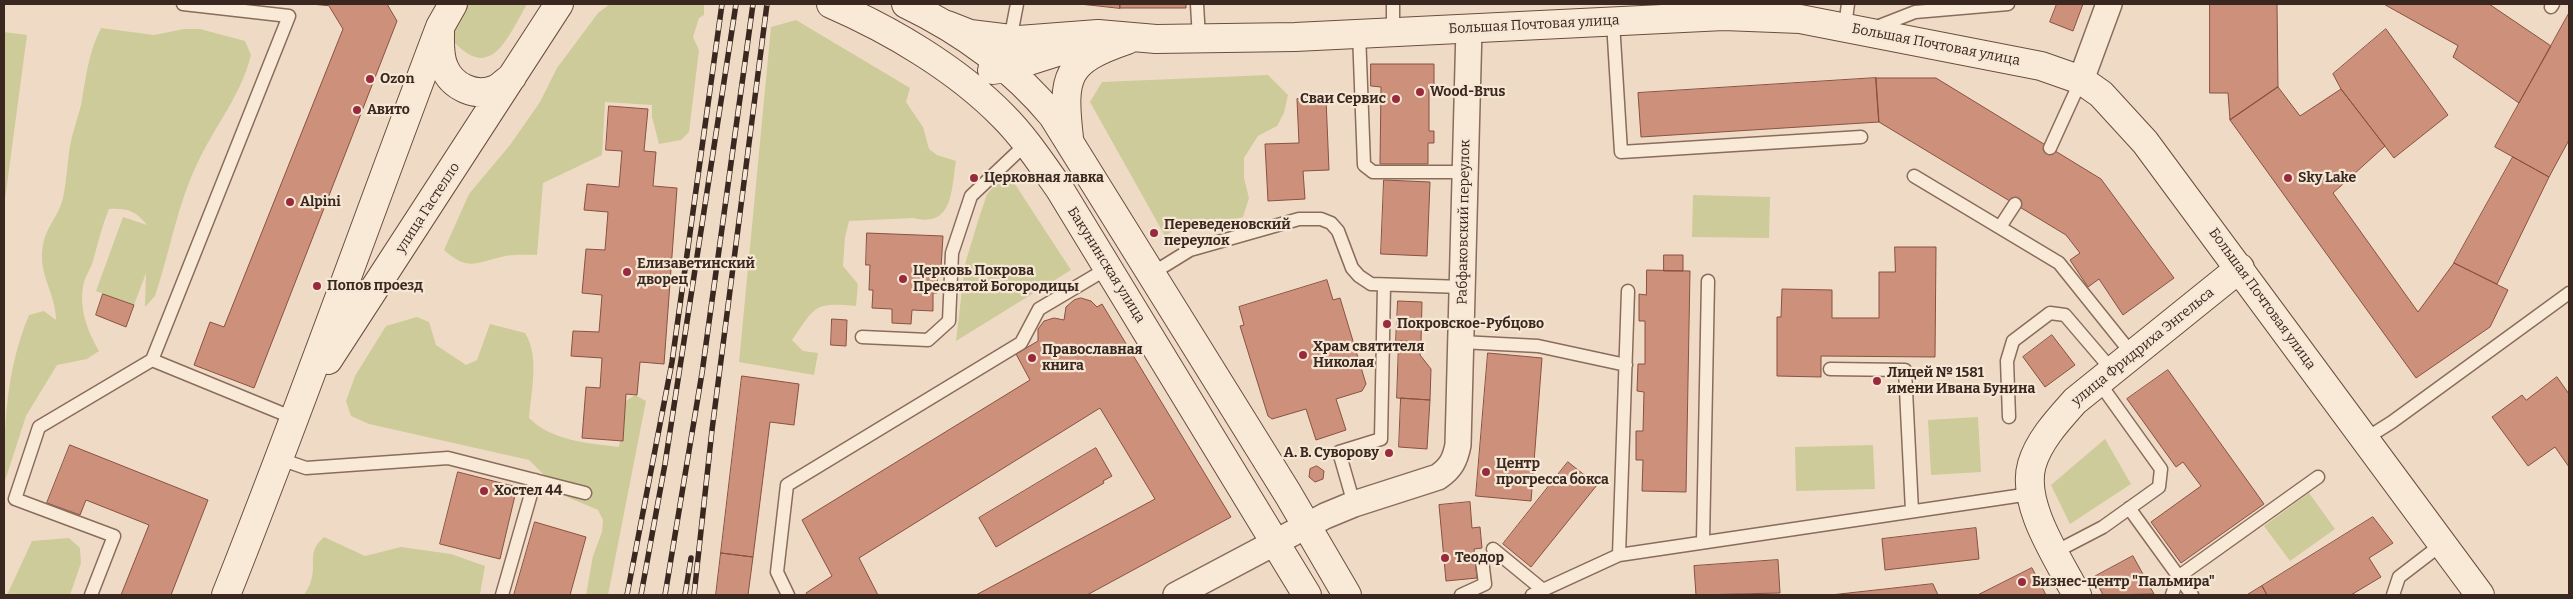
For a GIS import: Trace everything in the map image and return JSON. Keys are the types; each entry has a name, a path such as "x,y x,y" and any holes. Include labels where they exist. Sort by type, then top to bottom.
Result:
{"street":[{"name":"улица Гастелло","path":"226,595 297,416 440,16 453,4"},
{"name":"улица Гастелло","path":"297,416 332,354 407,242 559,4"},
{"name":"Бакунинская улица","path":"832,4 926,54 1002,115 1027,143 1059,188 1307,595"},
{"path":"906,4 947,25 1007,68 1053,116 1348,595"},
{"path":"2081,80 2109,4"},
{"name":"Большая Почтовая улица","path":"947,25 970,34 1010,40 1098,34 1199,38 1360,34 1613,22 1725,10 1800,19 1853,20 2041,66 2081,80 2117,108 2145,142 2480,595"},
{"path":"440,16 443,66 451,80 465,89 483,92 497,89 512,77"},
{"name":"Рабфаковский переулок","path":"1276,544 1306,526 1354,504 1438,477 1448,470 1454,461 1458,445 1469,28"},
{"path":"1070,144 1065,106 1066,90 1070,75 1082,61 1095,53 1136,37"},
{"name":"Большая Почтовая улица","path":"926,54 960,66 988,70 1007,68 1076,46 1136,37"},
{"name":"улица Фридриха Энгельса","path":"2077,595 2041,525 2030,494 2029,478 2032,462 2054,425 2075,401 2240,268"},
{"path":"1176,595 1276,544"}],"lane":[{"path":"91,595 114,536 16,499 39,427 152,360 289,16 183,4"},
{"path":"1010,40 1017,4"},
{"path":"1197,4 1199,38"},
{"path":"1393,4 1393,32"},
{"path":"1853,20 1918,8 2008,4"},
{"path":"1613,22 1621,152 1861,137"},
{"path":"1360,34 1364,165 1373,172 1466,172"},
{"path":"2050,148 2081,80"},
{"path":"862,337 928,340 949,321 952,253 971,196 1027,143"},
{"path":"1914,176 2059,262 2114,368 2161,469 2159,487 2103,527 2055,552"},
{"path":"2000,228 2015,204"},
{"path":"1151,274 1190,250 1299,219 1321,219 1331,223 1338,231 1352,268 1359,276 1371,284 1384,286 1462,287"},
{"path":"788,595 777,572 788,485 1021,343 1039,309 1108,268"},
{"path":"1702,542 1708,281"},
{"path":"1354,504 1338,452 1381,439 1384,286"},
{"path":"1619,554 1628,291"},
{"path":"2364,439 2392,422 2569,293"},
{"path":"2009,417 2007,361 2013,341 2050,313 2065,315 2114,368"},
{"path":"1461,342 1538,346 1626,365"},
{"path":"152,360 297,416"},
{"path":"1830,369 1905,370 1912,511"},
{"path":"280,459 306,468 448,458 585,493"},
{"path":"2172,595 2178,577 2318,476"},
{"path":"502,595 535,480"},
{"path":"1493,549 1538,592 1619,554 2030,494"},
{"path":"2129,508 2192,595"},
{"path":"2393,595 2399,577 2442,544"},
{"path":"1461,595 1485,584 1482,560"}],"shaded area":[{"path":"465,4 527,4 504,44 495,52 485,57 475,57 462,50 448,35"},
{"path":"610,4 704,4 704,15 699,18 693,37 699,50 689,132 681,140 659,144 652,117 652,105 605,102 602,155 543,183 537,255 510,255 471,264 459,261 444,250 469,194 510,145 540,102 557,68 598,13"},
{"path":"796,20 910,88 906,102 923,127 929,149 937,155 956,161 948,204 943,212 936,217 926,220 913,218 849,221 845,237 843,266 858,284 856,306 831,305 817,309 811,313 792,340 803,351 818,353 814,375 739,362 771,27"},
{"path":"101,28 154,35 184,29 200,29 245,41 251,55 241,84 204,150 190,180 155,296 145,307 146,273 134,305 96,291 123,217 147,225 139,216 131,211 109,209 82,291 85,318 99,351 87,359 57,365 26,416 4,484 8,398 15,356 21,336 29,315 44,311 56,320 54,304 44,273 42,258 44,239 63,198 71,141 81,105 90,56"},
{"path":"4,32 27,35 4,207"},
{"path":"1268,75 1288,95 1284,113 1277,126 1258,136 1244,158 1244,178 1249,198 1243,217 1202,230 1176,229 1165,236 1090,102 1102,82"},
{"path":"1007,172 1071,270 956,341 965,264 987,194"},
{"path":"1693,195 1770,197 1769,238 1692,237"},
{"path":"417,317 429,322 436,345 466,365 477,360 490,324 525,333 530,342 533,363 533,386 529,418 548,432 571,440 619,447 626,401 635,395 646,401 608,595 586,595 593,556 602,532 603,520 598,510 565,496 529,460 369,424 351,416 346,401 355,376 386,326"},
{"path":"1978,417 1981,472 1931,475 1928,420"},
{"path":"2105,439 2131,484 2070,524 2051,485"},
{"path":"1873,445 1875,489 1796,491 1795,447"},
{"path":"2309,493 2335,529 2290,561 2264,526"},
{"path":"324,537 365,556 401,547 451,554 485,566 480,594 304,595 313,574 315,548"},
{"path":"69,538 80,548 81,563 70,595 7,595 32,541"}],"building":[{"path":"311,4 387,4 397,21 254,388 194,365 210,322 224,327 343,29 329,6"},
{"path":"1080,4 1120,4 1120,8"},
{"path":"1120,4 1186,4 1186,8 1120,8"},
{"path":"2057,4 2083,4 2073,31 2050,22"},
{"path":"2210,4 2277,4 2278,87 2230,120 2228,93 2210,93"},
{"path":"2384,4 2489,4 2551,46 2519,103 2453,57 2458,46"},
{"path":"2569,13 2569,140 2549,177 2495,147"},
{"path":"2386,29 2448,115 2394,158 2341,89 2333,74"},
{"path":"1371,64 1434,64 1434,86 1429,86 1429,131 1434,131 1434,143 1428,143 1428,164 1380,164 1381,87 1371,86"},
{"path":"1876,78 1879,122 1641,137 1638,93"},
{"path":"1876,78 1936,78 2101,179 2174,278 2123,315 2099,279 2088,287 2070,260 2080,253 2066,235 1879,122"},
{"path":"2278,87 2300,116 2341,89 2385,146 2333,193 2418,312 2454,263 2508,290 2490,327 2416,378 2230,120"},
{"path":"1326,98 1329,170 1303,171 1305,199 1268,201 1265,144 1299,143 1297,99"},
{"name":"Елизаветинский дворец","path":"609,106 648,109 644,151 656,152 653,186 677,188 664,364 640,362 637,395 626,394 623,441 582,438 586,387 600,388 602,358 571,356 573,331 599,332 602,295 582,293 586,249 605,250 608,212 584,210 587,184 619,187 622,151 606,150"},
{"path":"2513,157 2549,177 2497,284 2454,263"},
{"path":"1384,180 1430,182 1427,256 1381,254"},
{"name":"Церковь Покрова Пресвятой Богородицы","path":"867,233 943,236 941,268 938,268 937,293 933,293 933,311 912,310 911,324 892,323 892,309 872,308 873,290 869,290 870,265 866,265"},
{"path":"1895,247 1936,247 1935,357 1821,356 1821,377 1777,376 1777,317 1781,317 1782,289 1832,290 1832,318 1879,318 1879,272 1895,272"},
{"path":"1664,255 1683,255 1683,271 1664,271"},
{"path":"1647,270 1690,271 1686,492 1642,491 1643,460 1636,460 1636,431 1643,431 1644,392 1637,391 1638,364 1645,364 1645,321 1639,321 1639,294 1646,295"},
{"name":"Храм святителя Николая","path":"1327,280 1333,300 1340,298 1366,384 1362,391 1336,399 1346,430 1316,440 1306,409 1272,419 1268,416 1240,326 1244,325 1239,307"},
{"path":"103,294 134,305 126,327 96,315"},
{"path":"1081,298 1091,301 1097,307 1102,304 1231,517 1087,595 976,595 1155,499 1100,408 859,558 878,595 807,595 806,593 832,576 802,520 1030,380 1016,354 1038,341 1038,329 1044,321 1054,318 1064,320 1066,307 1074,300"},
{"path":"1398,301 1422,302 1421,342 1396,341"},
{"path":"832,319 847,320 846,346 831,345"},
{"path":"2052,335 2075,365 2045,387 2023,357"},
{"path":"1399,341 1421,342 1420,355 1431,369 1430,400 1397,398"},
{"path":"1488,353 1542,358 1531,501 1476,496"},
{"path":"2168,370 2264,504 2181,563 2151,522 2201,486 2183,462 2176,467 2127,399"},
{"path":"742,376 799,384 794,425 770,422 753,557 721,553"},
{"path":"2557,377 2569,394 2569,467 2555,447 2528,466 2492,417 2522,395 2526,400"},
{"path":"1401,398 1430,400 1427,449 1399,447"},
{"path":"70,445 208,500 171,595 121,595 149,525 86,500 80,515 47,503"},
{"path":"1096,448 1112,476 1103,481 1104,483 996,547 979,518"},
{"path":"1568,462 1597,485 1531,567 1503,544"},
{"path":"1317,466 1324,471 1323,479 1315,482 1309,477 1310,469"},
{"path":"458,472 517,487 500,559 440,544"},
{"path":"1470,502 1472,528 1480,527 1482,548 1474,549 1477,578 1446,581 1439,505"},
{"path":"2373,517 2393,543 2369,558 2381,577 2351,595 2267,595 2262,586"},
{"path":"535,522 586,537 570,595 514,595"},
{"path":"1976,528 1979,559 1885,570 1882,539"},
{"path":"721,553 753,557 748,595 716,595"},
{"path":"2133,556 2154,594 2103,595 2094,577"},
{"path":"1778,560 1780,593 1696,595 1694,566"},
{"name":"Бизнес-центр \"Пальмира\"","path":"2032,568 2046,595 1978,595"},
{"path":"1933,584 1938,595 1831,595"},
{"path":"2262,586 2267,595 2247,595"}],"railway":[{"path":"627,595 672,362 722,4"},
{"path":"641,595 665,464 736,4"},
{"path":"665,595 702,373 753,4"},
{"path":"694,595 712,430 767,4"},
{"path":"685,595 691,558"}],"place":[{"name":"Ozon","path":"370,79"},
{"name":"Wood-Brus","path":"1420,92"},
{"name":"Сваи Сервис","path":"1396,99"},
{"name":"Авито","path":"357,110"},
{"name":"Церковная лавка","path":"974,178"},
{"name":"Sky Lake","path":"2288,178"},
{"name":"Alpini","path":"290,202"},
{"name":"Переведеновский переулок","path":"1154,233"},
{"name":"Елизаветинский дворец","path":"627,272"},
{"name":"Церковь Покрова Пресвятой Богородицы","path":"903,279"},
{"name":"Попов проезд","path":"317,286"},
{"name":"Покровское-Рубцово","path":"1387,324"},
{"name":"Храм святителя Николая","path":"1303,355"},
{"name":"Православная книга","path":"1032,358"},
{"name":"Лицей № 1581 имени Ивана Бунина","path":"1877,381"},
{"name":"А. В. Суворову","path":"1389,453"},
{"name":"Центр прогресса бокса","path":"1486,472"},
{"name":"Хостел 44","path":"484,491"},
{"name":"Теодор","path":"1445,558"},
{"name":"Бизнес-центр \"Пальмира\"","path":"2022,582"}]}
